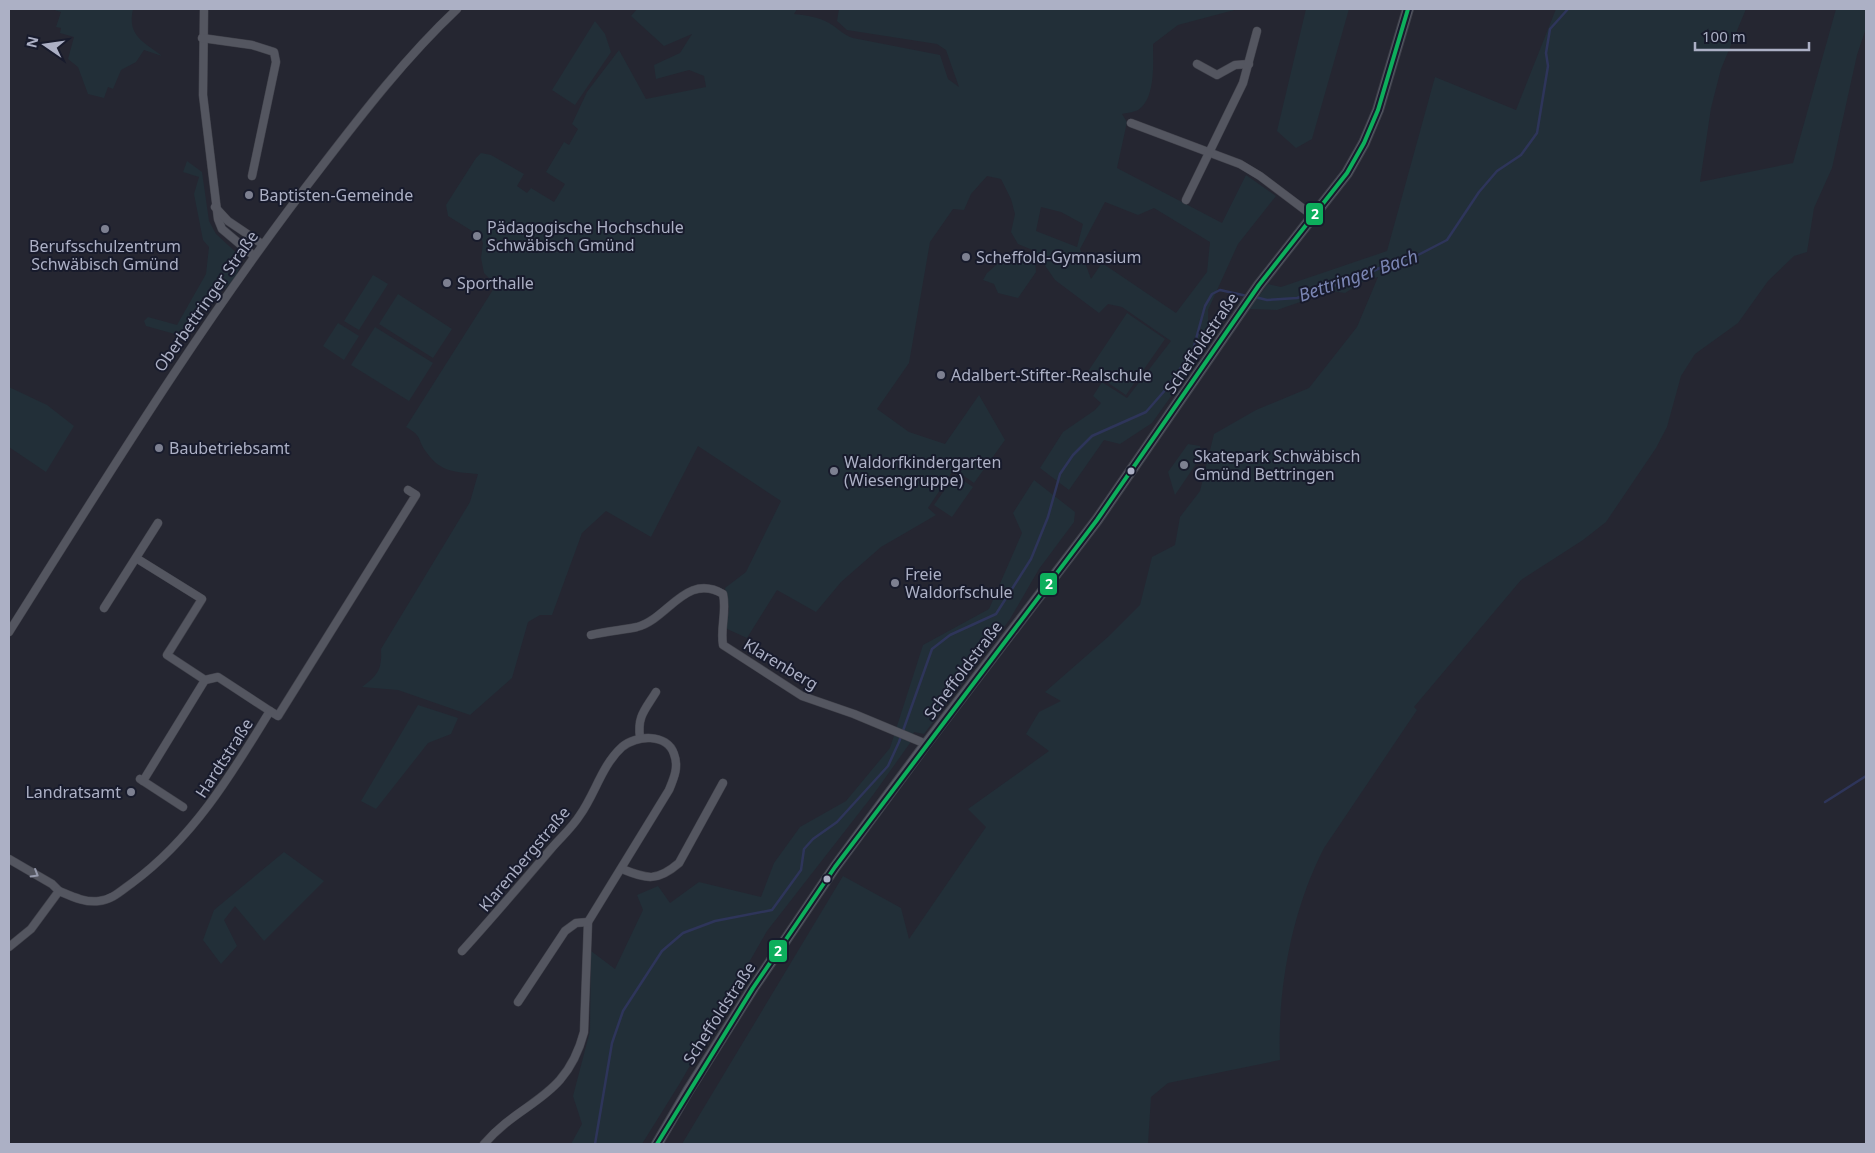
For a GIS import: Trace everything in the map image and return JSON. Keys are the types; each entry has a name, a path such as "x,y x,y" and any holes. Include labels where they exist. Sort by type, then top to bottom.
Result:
{"main road":[{"name":"Scheffoldstraße","path":"657,1144 688,1091 786,938 921,742 1097,520 1245,304 1347,173 1364,143 1378,110 1408,9"}],"street":[{"path":"204,9 202,38 203,95 215,207 222,229 254,256"},
{"name":"Oberbettringer Straße","path":"9,632 178,365 262,244 382,91 427,39 457,9"},
{"path":"1186,200 1242,84 1257,31"},
{"path":"202,38 252,45 274,52 276,62 252,176"},
{"path":"1197,64 1217,75 1235,66 1249,64"},
{"path":"1131,123 1240,164 1260,176 1313,216"},
{"path":"215,207 228,221 262,244"},
{"name":"Hardtstraße","path":"9,859 52,884 58,891 78,899 99,902 117,894 144,874 182,838 207,809 270,711 278,716 416,495 408,490"},
{"path":"104,608 158,522"},
{"path":"136,558 202,599 167,655 205,680"},
{"name":"Klarenberg","path":"591,635 638,626 660,613 680,596 693,590 713,588 723,594 726,609 721,632 723,645 802,696 921,742"},
{"path":"183,807 141,780 205,680 218,677 270,711"},
{"path":"484,1144 508,1121 551,1091 563,1079 580,1049 584,1032 588,922 622,869 676,775 677,763 674,752 667,743 657,738 640,738 638,723 656,692"},
{"name":"Klarenbergstraße","path":"462,951 580,816 608,763 623,746 640,738"},
{"path":"622,869 642,877 656,877 668,872 679,862 723,783"},
{"path":"9,947 31,929 58,891"},
{"path":"518,1002 565,930 576,923 588,922"}],"shaded area":[{"path":"51,9 133,9 132,26 138,37 162,56 144,50 136,62 121,70 113,89 108,87 104,98 88,94 78,67 68,59 74,37 60,33 61,28 56,27 61,12"},
{"path":"637,9 797,9 794,14 821,19 853,38 940,55 948,79 959,87 946,50 937,44 847,30 837,21 839,9 1238,9 1178,25 1153,44 1151,89 1144,104 1138,110 1122,114 1127,122 1117,168 1222,223 1246,175 1276,196 1238,244 1208,310 1208,338 1211,340 1152,423 1120,444 1104,440 1069,490 1040,468 1063,432 1095,410 1101,403 1093,396 1102,382 1127,398 1171,341 1122,307 1108,304 1099,313 1055,280 1035,251 1018,244 1011,232 1015,214 1011,199 1001,179 987,176 971,194 964,210 953,209 930,242 909,363 877,409 909,432 945,444 979,395 1005,440 974,483 954,469 928,508 936,515 881,547 841,582 816,612 777,590 747,638 725,628 729,609 725,588 746,572 781,501 698,446 651,537 606,511 582,533 552,615 540,615 528,622 512,678 470,715 398,690 362,687 378,671 381,662 381,649 470,502 478,474 463,473 444,468 432,460 418,436 406,427 496,285 484,273 481,258 483,243 480,236 448,216 446,205 481,153 491,155 524,174 517,186 527,193 531,188 554,202 565,184 546,172 564,142 569,145 578,129 572,124 587,92 619,50 646,99 706,87 704,76 689,70 656,79 654,65 680,53 692,34 664,46 631,16","holes":["1105,202 1138,215 1154,208 1210,242 1207,272 1176,313 1102,263 1091,279 1080,249","1041,207 1061,212 1083,224 1077,247 1036,231"]},
{"path":"1306,9 1349,9 1312,139 1296,148 1277,131"},
{"path":"1556,9 1746,9 1721,69 1711,108 1700,182 1793,163 1836,9 1866,9 1866,28 1857,55 1832,168 1814,208 1807,252 1794,256 1768,281 1738,323 1695,354 1681,376 1667,427 1656,448 1606,522 1583,540 1521,580 1414,707 1417,710 1324,848 1303,897 1289,951 1281,1006 1280,1060 1168,1083 1151,1097 1148,1144 682,1144 843,876 901,908 909,939 986,827 968,809 1049,751 1026,734 1039,712 1061,701 1045,692 1109,636 1140,605 1152,557 1175,545 1180,517 1200,491 1214,434 1256,410 1309,388 1357,327 1378,277 1364,281 1345,293 1332,291 1277,310 1249,309 1268,284 1281,287 1387,251 1435,77 1516,110"},
{"path":"595,21 605,34 611,52 575,105 552,90"},
{"path":"187,161 202,172 209,221 216,234 241,257 240,266 232,281 196,312 182,336 146,326 144,321 148,317 177,325 206,274 209,247 203,240 194,194 199,177 183,172"},
{"path":"1011,252 1035,261 1036,272 1018,298 998,293 994,284 983,280 987,273"},
{"path":"373,275 388,284 359,330 344,321"},
{"path":"398,294 452,329 433,358 379,324"},
{"path":"1127,313 1165,339 1126,395 1089,370"},
{"path":"338,323 359,336 344,360 323,346"},
{"path":"375,327 433,363 409,401 351,365"},
{"path":"9,387 47,405 74,426 46,472 9,447"},
{"name":"Skatepark Schwäbisch Gmünd Bettringen","path":"1188,444 1200,446 1202,455 1175,495 1168,472"},
{"path":"955,475 973,487 952,517 934,505"},
{"path":"1034,480 1075,512 1074,522 1039,569 1010,619 924,734 914,732 910,743 873,795 767,931 680,1083 642,1144 571,1144 582,1124 573,1096 590,1031 591,951 615,969 643,910 637,895 658,886 670,903 699,882 761,897 774,863 800,827 846,801 890,748 923,645 989,609 1022,533 1013,513"},
{"path":"418,705 458,718 451,734 428,743 376,809 361,801"},
{"path":"284,852 324,881 264,941 235,906 224,920 237,946 221,964 203,940 214,910"}],"waterway":[{"name":"Bettringer Bach","path":"1255,297 1267,300 1297,298 1363,276 1390,263 1418,255 1447,240 1479,192 1497,171 1521,155 1537,133 1548,66 1546,53 1550,29 1568,9"},
{"name":"Bettringer Bach","path":"595,1144 612,1043 623,1011 662,951 683,933 715,921 772,910 801,870 804,849 813,839 837,822 888,766 899,742 932,649 950,635 996,614 1031,559 1048,517 1060,474 1073,455 1092,436 1146,412 1167,388 1193,350 1205,306 1212,294 1220,290 1247,296"},
{"path":"1825,802 1866,776"}],"transit line":[{"name":"2","path":"657,1144 753,988 835,867 1097,520 1259,285 1347,173 1364,143 1378,110 1408,9"}],"place":[{"name":"Baptisten-Gemeinde","path":"249,195"},
{"name":"Berufsschulzentrum Schwäbisch Gmünd","path":"105,229"},
{"name":"Pädagogische Hochschule Schwäbisch Gmünd","path":"477,236"},
{"name":"Scheffold-Gymnasium","path":"966,257"},
{"name":"Sporthalle","path":"447,283"},
{"name":"Adalbert-Stifter-Realschule","path":"941,375"},
{"name":"Baubetriebsamt","path":"159,448"},
{"name":"Skatepark Schwäbisch Gmünd Bettringen","path":"1184,465"},
{"name":"Waldorfkindergarten (Wiesengruppe)","path":"834,471"},
{"name":"Freie Waldorfschule","path":"895,583"},
{"name":"Landratsamt","path":"131,792"}]}
